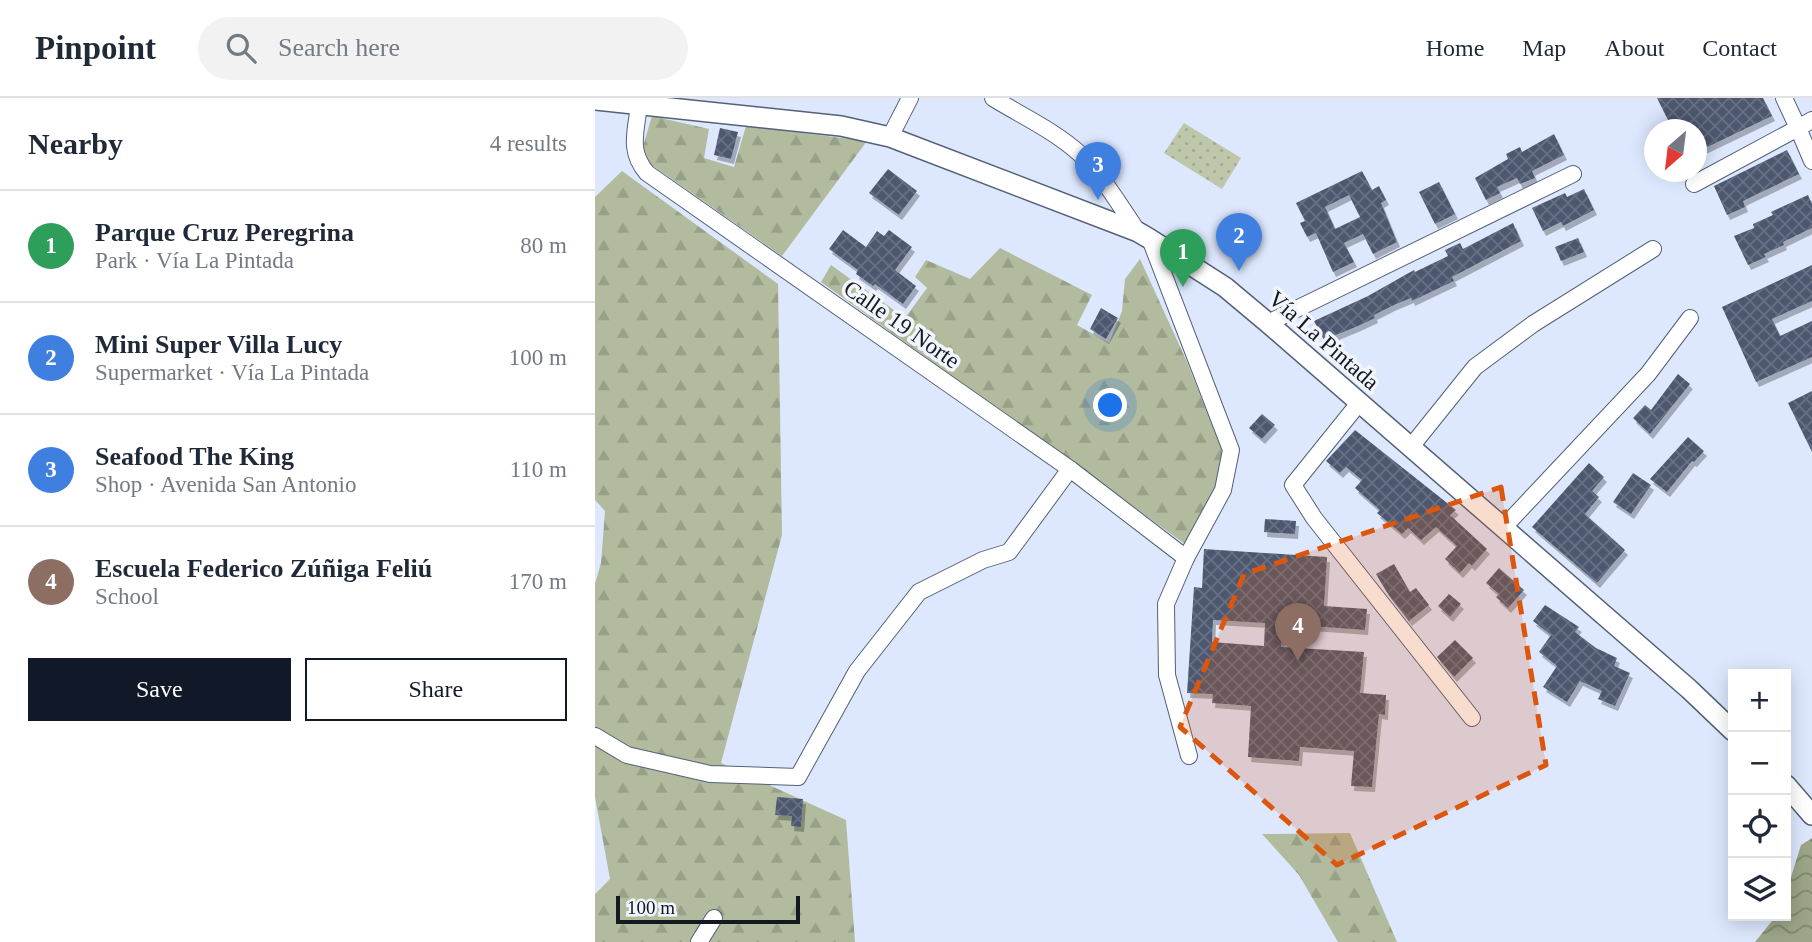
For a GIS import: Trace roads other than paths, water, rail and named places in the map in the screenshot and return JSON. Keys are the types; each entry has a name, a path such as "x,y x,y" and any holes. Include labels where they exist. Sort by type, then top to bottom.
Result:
{"main road":[{"name":"Vía La Pintada","path":"595,100 841,126 890,136 1144,236 1225,287 1268,323 1689,689 1728,726"},
{"path":"1791,791 1812,816"}],"street":[{"path":"890,136 910,98"},
{"path":"993,98 1060,138 1080,155 1144,236 1231,450 1223,490 1186,558 1166,604 1167,675 1189,756"},
{"path":"1784,98 1805,124 1812,161"},
{"name":"Calle 19 Norte","path":"639,105 634,147 647,173 1070,469 1186,558"},
{"path":"1694,184 1805,124"},
{"path":"1268,323 1573,174"},
{"path":"1410,448 1475,367 1533,324 1653,249"},
{"path":"1503,528 1648,374 1690,318"},
{"path":"1359,403 1293,485 1314,517 1472,718"},
{"path":"595,736 627,755 710,774 798,777 857,671 919,592 983,560 1009,552 1070,469"},
{"path":"699,942 715,918"}],"water":[{"path":"1812,838 1812,942 1755,942 1772,921 1791,921 1791,877 1801,845"}],"place":[{"name":"Seafood The King","path":"1098,200"},
{"name":"Mini Super Villa Lucy","path":"1239,271"},
{"name":"Parque Cruz Peregrina","path":"1183,287"},
{"name":"Escuela Federico Zúñiga Feliú","path":"1298,661"}]}
